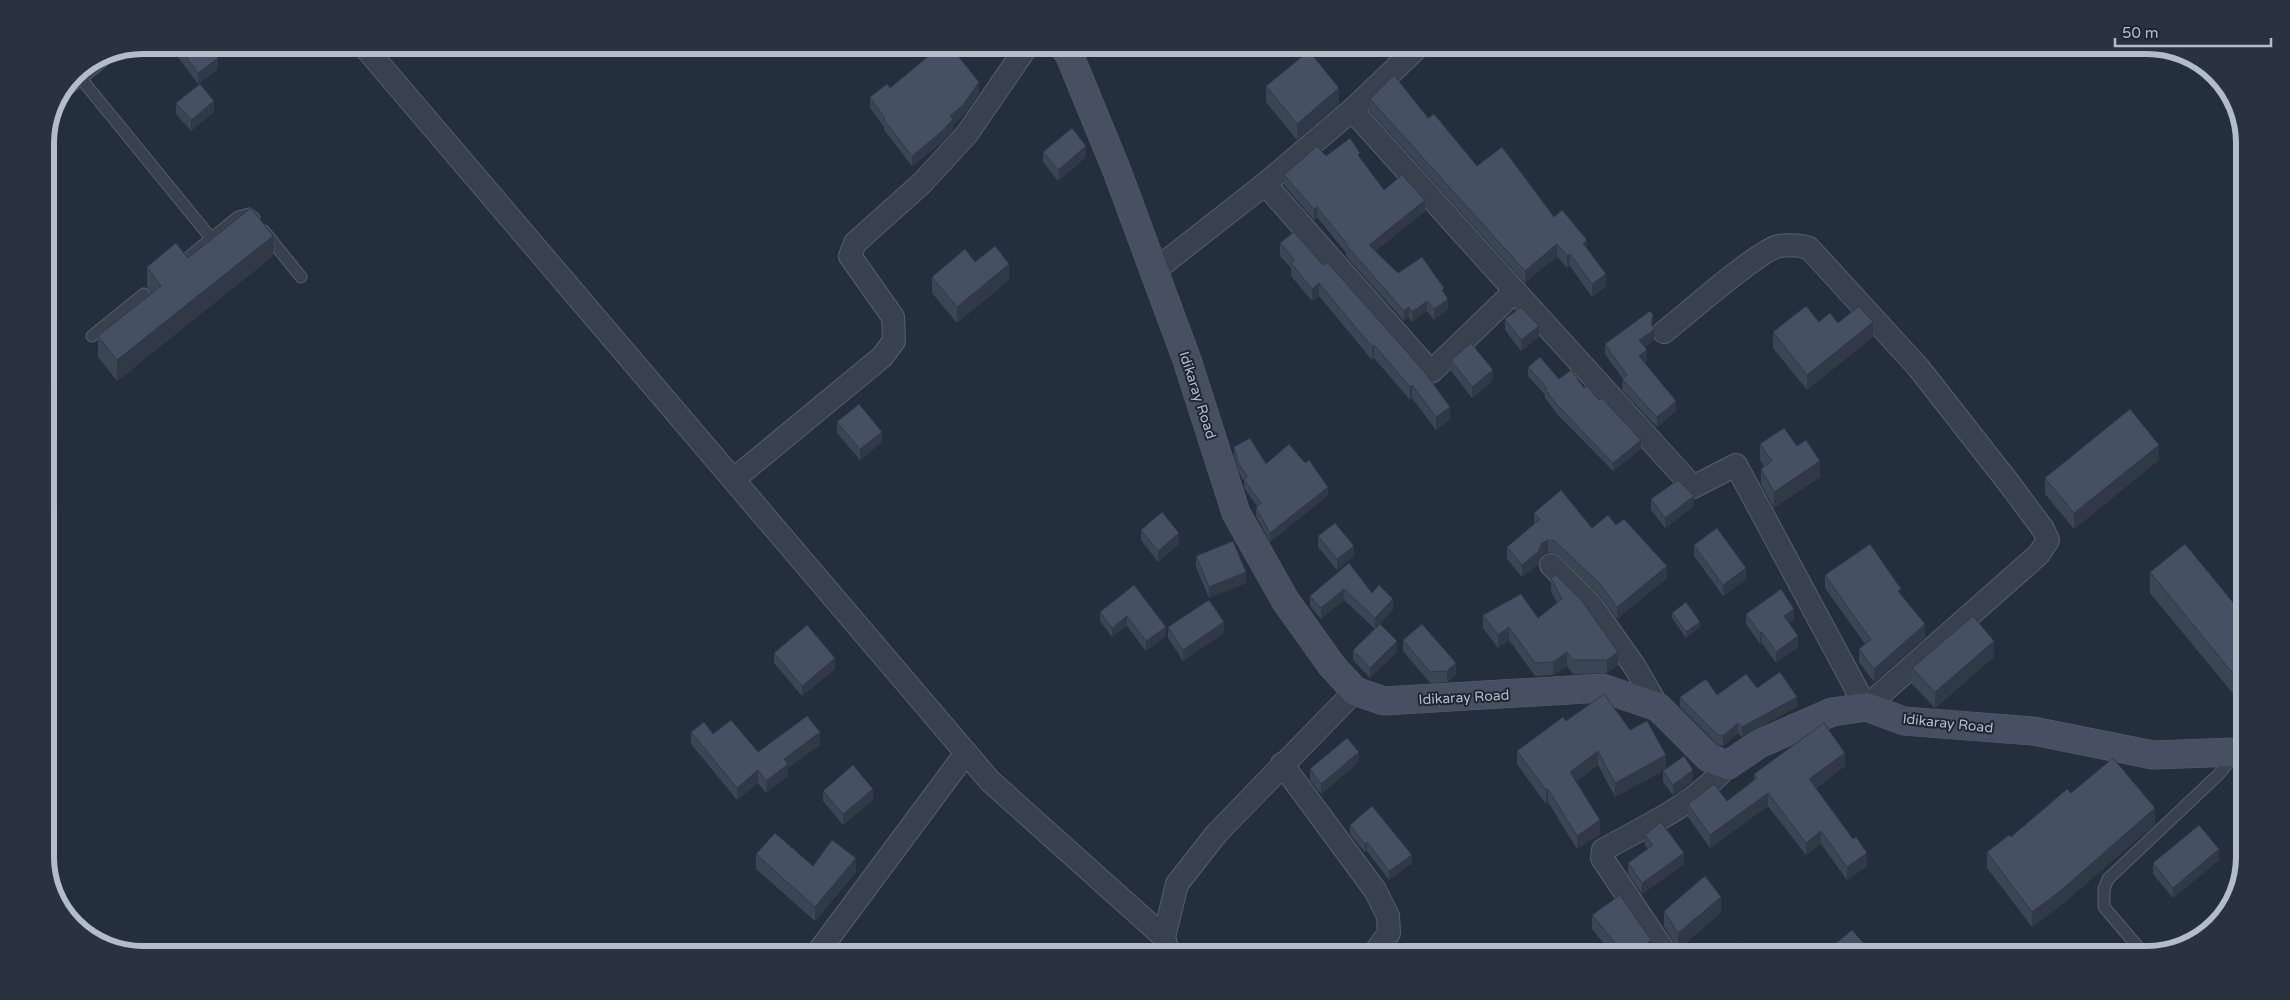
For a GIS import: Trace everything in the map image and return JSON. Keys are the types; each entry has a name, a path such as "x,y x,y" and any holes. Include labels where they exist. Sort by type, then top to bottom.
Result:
{"street":[{"path":"372,54 990,781 1166,946"},
{"path":"734,479 882,357 894,341 893,317 850,256 855,243 922,183 967,134 1022,54"},
{"name":"Idikaray Road","path":"1069,54 1114,162 1187,360 1236,512 1285,600 1332,666 1355,691 1384,701 1602,688 1658,707 1709,758 1728,765 1759,744 1832,712 1866,707 1904,721 2033,731 2153,755 2236,755"},
{"path":"1154,271 1265,184 1352,110 1411,54"},
{"path":"1352,110 1692,487 1736,465 1866,707 2040,554 2048,540 2043,529 1918,367 1810,248 1802,245 1777,246 1756,258 1664,332"},
{"path":"1265,184 1431,372 1515,291"},
{"path":"1551,565 1592,606 1635,667 1658,707"},
{"path":"1166,946 1177,884 1217,833 1355,691"},
{"path":"823,946 966,753"},
{"path":"1282,764 1375,890 1388,916 1389,933 1380,946"},
{"path":"1661,946 1602,858 1604,850 1694,798 1715,780 1728,765"}],"lane":[{"path":"76,84 211,238"},
{"path":"184,261 238,217 250,214 301,277"},
{"path":"92,336 144,294"},
{"path":"2137,946 2104,907 2104,888 2108,879 2236,760"}],"building":[{"path":"184,54 215,54 218,58 198,73"},
{"path":"931,54 956,54 979,82 963,105 950,116 953,119 940,133 912,156 884,120 885,118 870,97 887,84 890,88"},
{"path":"1305,54 1311,54 1339,88 1297,124 1266,86"},
{"path":"1394,75 1428,118 1434,114 1477,166 1502,147 1554,217 1562,210 1587,240 1583,243 1606,274 1592,284 1570,254 1567,256 1557,244 1525,271 1370,99"},
{"path":"200,84 214,101 191,120 176,103"},
{"path":"1072,128 1086,146 1058,170 1043,152"},
{"path":"1350,138 1360,153 1358,155 1384,190 1402,175 1425,200 1369,245 1398,273 1422,257 1444,288 1442,290 1448,299 1434,309 1427,301 1412,312 1409,307 1404,311 1346,245 1317,207 1314,209 1284,175 1317,146 1326,156"},
{"path":"251,208 273,236 117,360 98,336 161,286 147,267 176,243 188,258"},
{"path":"1294,232 1323,265 1327,262 1422,369 1450,407 1436,417 1412,385 1410,387 1374,345 1372,347 1319,283 1312,289 1291,263 1295,260 1280,243"},
{"path":"995,246 1009,264 957,307 932,277 965,249 975,262"},
{"path":"1806,306 1819,322 1830,313 1838,323 1859,306 1873,322 1807,375 1773,332"},
{"path":"1521,307 1539,326 1521,340 1505,319"},
{"path":"1650,311 1653,315 1651,323 1654,330 1639,340 1647,350 1639,356 1676,401 1657,417 1622,379 1627,375 1605,344"},
{"path":"1471,343 1493,370 1472,387 1451,360"},
{"path":"1540,357 1559,379 1571,370 1584,388 1587,386 1599,400 1602,398 1641,440 1613,463 1557,405 1545,389 1547,388 1528,367"},
{"path":"859,404 882,432 860,449 837,422"},
{"path":"2130,409 2159,445 2074,513 2045,478"},
{"path":"1784,428 1797,446 1806,440 1820,461 1774,492 1761,469 1772,461 1760,444"},
{"path":"1250,438 1266,464 1289,444 1305,463 1309,460 1328,487 1270,533 1256,508 1261,503 1244,480 1247,476 1239,464 1234,447"},
{"path":"1678,480 1694,496 1665,518 1651,499"},
{"path":"1561,490 1592,528 1608,515 1616,525 1624,519 1667,566 1617,607 1601,585 1555,541 1548,540 1542,543 1538,552 1522,565 1507,547 1540,519 1534,513"},
{"path":"1162,512 1179,533 1158,551 1141,530"},
{"path":"1335,523 1354,546 1337,559 1318,536"},
{"path":"1717,528 1746,568 1723,585 1694,545"},
{"path":"1233,541 1246,572 1209,587 1196,556"},
{"path":"1870,544 1901,589 1898,591 1925,624 1874,669 1859,649 1871,640 1825,575"},
{"path":"2185,544 2236,606 2235,676 2150,572"},
{"path":"1349,563 1372,593 1379,585 1393,599 1375,618 1344,589 1321,608 1310,596"},
{"path":"1556,575 1582,601 1618,652 1607,660 1573,660 1567,652 1553,662 1535,663 1509,627 1498,635 1483,615 1521,594 1538,618 1562,599 1551,578"},
{"path":"1134,585 1166,627 1146,641 1127,616 1112,628 1100,612"},
{"path":"1781,589 1794,609 1784,616 1798,636 1776,652 1746,614"},
{"path":"1209,600 1224,622 1183,650 1168,627"},
{"path":"1686,602 1700,622 1686,632 1672,613"},
{"path":"1973,616 1994,641 1935,692 1912,668"},
{"path":"1380,624 1397,641 1370,668 1353,650"},
{"path":"1422,624 1456,663 1447,671 1430,672 1403,640"},
{"path":"807,625 835,658 802,686 774,653"},
{"path":"1780,672 1797,697 1742,727 1738,723 1723,736 1718,735 1680,697 1706,679 1717,695 1746,674 1757,688"},
{"path":"1604,694 1630,730 1647,721 1666,755 1615,783 1598,751 1570,772 1600,820 1577,836 1548,789 1546,790 1517,751 1563,717 1566,721"},
{"path":"807,716 820,732 784,759 788,764 766,781 758,770 737,788 691,732 704,722 713,734 731,720 758,752"},
{"path":"1824,723 1845,753 1809,779 1853,839 1856,837 1867,853 1847,867 1821,831 1806,843 1768,793 1710,835 1688,804 1714,784 1727,801 1757,778 1754,774"},
{"path":"1347,738 1359,752 1321,784 1310,769"},
{"path":"1684,756 1693,770 1673,785 1663,771"},
{"path":"2113,758 2155,808 2059,892 2032,912 1987,852 2009,835 2011,837 2067,789 2071,793"},
{"path":"853,765 873,789 843,814 823,791"},
{"path":"1372,806 1412,855 1389,871 1367,842 1365,844 1350,825"},
{"path":"1661,822 1684,853 1642,883 1628,863 1653,845 1645,835"},
{"path":"2199,825 2219,849 2173,888 2153,863"},
{"path":"775,833 813,866 832,840 856,858 815,907 756,854"},
{"path":"1705,876 1721,897 1678,933 1664,911"},
{"path":"1620,895 1651,940 1643,946 1618,946 1592,915"},
{"path":"1852,930 1866,946 1833,946"},
{"path":"1740,942 1743,946 1734,946"}]}
